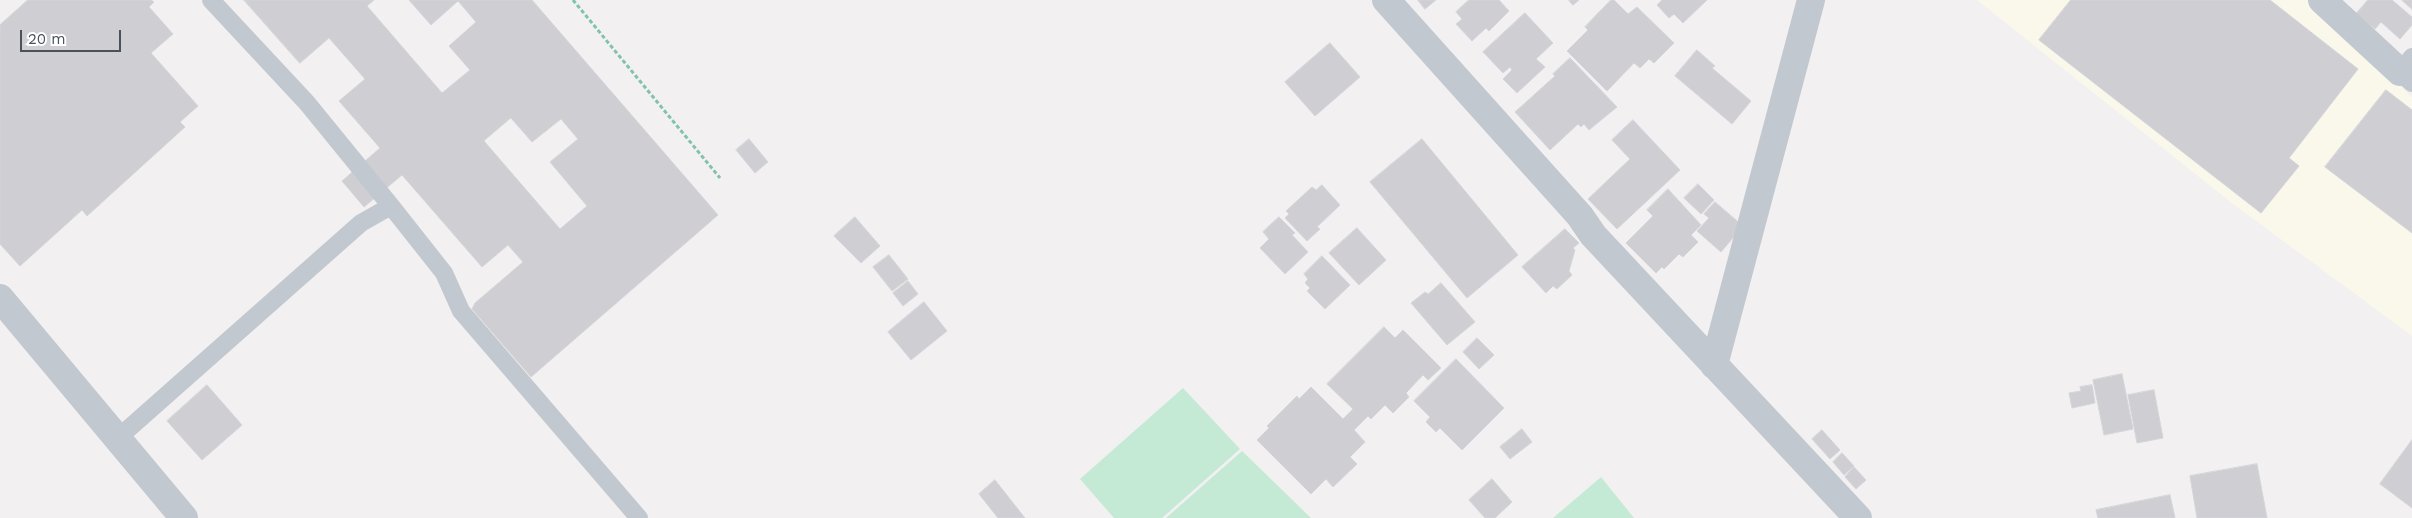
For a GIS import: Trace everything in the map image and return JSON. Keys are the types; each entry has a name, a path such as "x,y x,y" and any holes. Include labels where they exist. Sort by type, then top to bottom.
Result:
{"street":[{"path":"1386,0 1580,216 1593,235 1858,518"},
{"path":"1714,365 1811,0"},
{"path":"2322,0 2408,71"},
{"path":"0,298 184,518"}],"lane":[{"path":"211,0 307,103 444,273 461,311 639,518"},
{"path":"118,438 361,222 391,206"}],"path":[{"path":"573,0 720,178"}],"shaded area":[{"path":"1977,0 2307,0 2412,97 2412,336 2233,204"}],"green space":[{"path":"1183,388 1240,449 1162,518 1114,518 1080,479"},
{"path":"1242,451 1311,518 1166,518"},
{"path":"1601,477 1634,518 1553,518"}],"building":[{"path":"28,0 151,0 154,2 149,7 173,34 151,53 198,106 180,122 185,127 87,216 82,210 20,266 0,244 0,25"},
{"path":"244,0 374,0 367,6 442,93 470,70 449,46 476,22 458,1 431,25 409,0 532,0 718,215 531,377 472,309 475,303 523,262 508,245 482,267 402,175 364,207 342,181 380,148 339,101 365,79 329,38 300,63","holes":["511,118 532,142 561,119 578,139 550,162 587,206 560,229 484,141"]},
{"path":"1418,0 1436,0 1425,9"},
{"path":"1469,0 1499,0 1509,11 1489,31 1486,28 1472,41 1456,24 1462,19 1456,12"},
{"path":"1569,0 1579,0 1573,5"},
{"path":"1611,0 1614,0 1628,14 1637,7 1674,43 1654,63 1649,59 1640,68 1634,63 1607,91 1567,51 1588,30 1585,27"},
{"path":"1662,0 1707,0 1683,23 1674,14 1669,18 1657,5"},
{"path":"2071,0 2270,0 2358,69 2289,158 2299,166 2261,213 2039,40"},
{"path":"2368,0 2392,0 2412,17 2412,25 2400,39 2381,22 2375,29 2356,14"},
{"path":"2402,0 2412,0 2412,9"},
{"path":"1525,13 1553,43 1536,59 1545,67 1517,93 1503,79 1512,70 1510,67 1503,73 1483,52"},
{"path":"1330,43 1360,77 1315,116 1285,82"},
{"path":"1697,50 1715,66 1712,68 1751,101 1732,124 1675,76"},
{"path":"1570,58 1617,107 1589,130 1584,124 1581,127 1578,124 1550,150 1515,112 1555,76 1553,74"},
{"path":"2386,90 2412,110 2412,233 2325,167"},
{"path":"1633,120 1680,170 1617,229 1588,199 1630,159 1612,140"},
{"path":"749,139 768,162 755,173 736,150"},
{"path":"1422,139 1518,255 1467,298 1370,182"},
{"path":"1698,184 1714,200 1701,214 1684,198"},
{"path":"1322,185 1340,205 1317,227 1320,229 1307,241 1285,218 1289,214 1286,211 1312,187 1316,190"},
{"path":"1668,189 1701,225 1691,235 1698,242 1683,257 1679,254 1664,269 1662,267 1656,273 1626,243 1653,216 1647,210"},
{"path":"1715,202 1743,226 1721,252 1697,231 1709,218 1704,214"},
{"path":"855,217 880,246 861,263 834,236"},
{"path":"1279,217 1295,233 1292,235 1308,252 1285,274 1260,248 1269,239 1263,232"},
{"path":"1357,228 1386,260 1359,285 1329,253"},
{"path":"1565,229 1579,243 1573,248 1575,250 1569,271 1572,275 1557,289 1553,286 1546,293 1522,267"},
{"path":"889,255 908,279 892,291 873,267"},
{"path":"1322,256 1350,285 1325,309 1307,291 1310,288 1305,283 1308,279 1304,274"},
{"path":"908,281 918,294 903,306 893,293"},
{"path":"1441,283 1475,322 1447,345 1411,303 1425,292 1428,294"},
{"path":"924,302 947,331 911,360 888,332"},
{"path":"1384,327 1395,338 1403,330 1441,368 1428,380 1423,375 1406,393 1409,397 1393,413 1385,405 1371,419 1368,416 1354,430 1365,442 1350,457 1357,464 1333,487 1326,479 1311,494 1257,440 1269,428 1267,426 1297,396 1299,399 1311,387 1343,419 1353,409 1327,384"},
{"path":"1477,338 1494,355 1479,369 1463,352"},
{"path":"1456,359 1504,408 1462,450 1440,428 1436,432 1426,422 1430,417 1414,401"},
{"path":"2122,374 2133,429 2104,435 2093,380"},
{"path":"207,385 242,425 202,460 167,421"},
{"path":"2092,385 2095,403 2072,408 2069,393 2081,391 2080,387"},
{"path":"2154,390 2163,438 2137,443 2128,395"},
{"path":"1522,429 1532,442 1510,459 1500,447"},
{"path":"1822,430 1840,450 1830,459 1812,439"},
{"path":"2412,440 2412,508 2380,484"},
{"path":"1842,453 1854,466 1844,475 1833,462"},
{"path":"2257,464 2267,518 2197,518 2190,476"},
{"path":"1854,467 1866,480 1856,489 1845,477"},
{"path":"1492,479 1512,502 1495,518 1485,518 1469,500"},
{"path":"995,480 1025,518 998,518 979,494"},
{"path":"2170,495 2175,518 2098,518 2096,510"}]}
